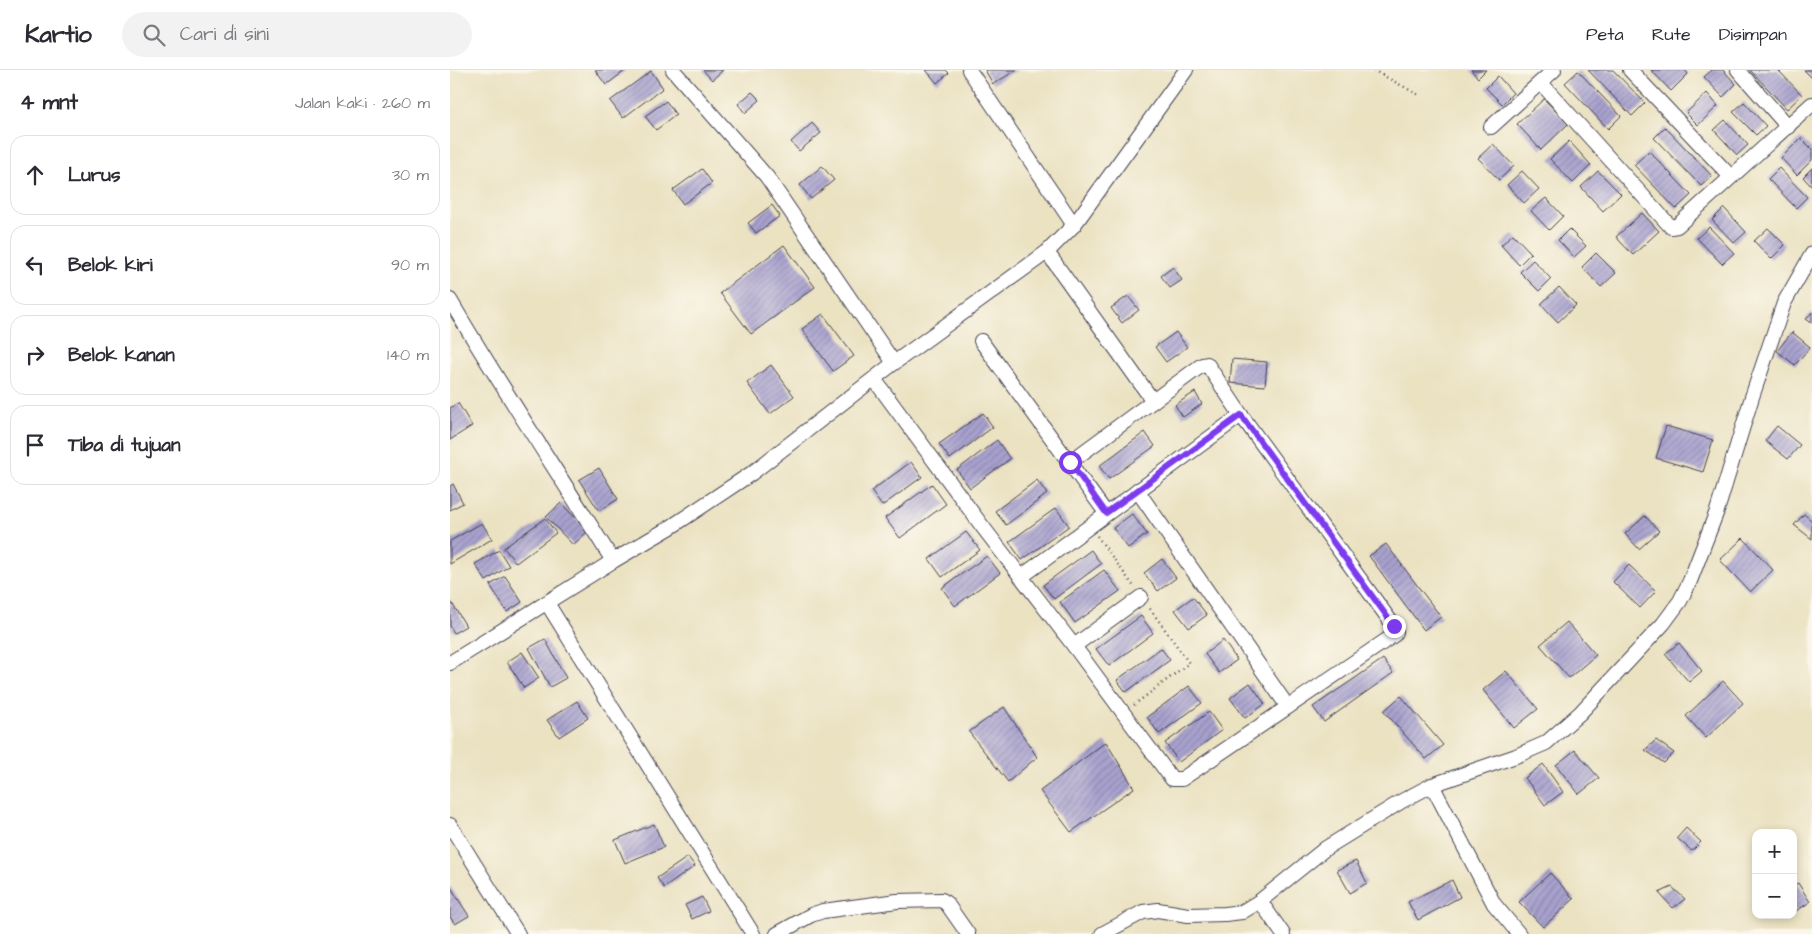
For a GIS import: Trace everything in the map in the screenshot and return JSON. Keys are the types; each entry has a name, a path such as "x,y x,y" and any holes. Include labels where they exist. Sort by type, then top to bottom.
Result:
{"street":[{"path":"673,70 767,176 894,363"},
{"path":"969,70 1074,225"},
{"path":"450,663 613,561 671,528 752,473 894,363 1047,252 1074,225 1186,70"},
{"path":"1491,127 1554,70"},
{"path":"1630,70 1732,177"},
{"path":"1738,70 1788,127"},
{"path":"1541,83 1671,227 1677,226 1812,104"},
{"path":"1047,252 1153,401"},
{"path":"1102,934 1151,910 1188,915 1242,912 1260,901 1326,848 1402,801 1432,785 1516,756 1546,743 1580,713 1675,609 1690,581 1717,511 1752,397 1784,303 1812,254"},
{"path":"450,300 486,361 613,561"},
{"path":"981,341 1106,513"},
{"path":"874,379 1020,577 1074,646 1170,778 1176,780 1182,778 1394,636 1396,630 1206,364 1202,365 1070,462"},
{"path":"1020,577 1241,415"},
{"path":"1137,490 1288,707"},
{"path":"1074,646 1141,597"},
{"path":"547,603 753,934"},
{"path":"1432,785 1494,904 1519,934"},
{"path":"450,825 518,934"},
{"path":"776,934 811,914 822,911 938,899 947,904 968,934"},
{"path":"1260,901 1284,934"}],"path":[{"path":"1374,70 1419,94"},
{"path":"1090,526 1189,663 1122,713"}],"building":[{"path":"595,70 626,70 606,85"},
{"path":"703,70 723,70 712,80"},
{"path":"926,70 946,70 949,73 937,83"},
{"path":"985,70 1017,70 993,84"},
{"path":"1471,70 1486,70 1478,78"},
{"path":"1588,70 1613,70 1645,103 1632,116"},
{"path":"1651,70 1685,70 1688,74 1671,91"},
{"path":"1712,70 1723,70 1736,84 1723,97 1704,77"},
{"path":"1750,70 1778,70 1802,95 1787,109"},
{"path":"1804,70 1812,70 1812,78"},
{"path":"651,71 663,88 623,118 610,101"},
{"path":"1578,71 1621,116 1608,129 1565,83"},
{"path":"1498,76 1513,93 1502,104 1486,88"},
{"path":"752,92 760,100 745,113 738,104"},
{"path":"1707,93 1718,106 1698,125 1686,113"},
{"path":"1544,99 1568,124 1541,150 1517,124"},
{"path":"666,101 676,115 656,130 645,116"},
{"path":"1744,102 1766,126 1756,135 1733,112"},
{"path":"1725,120 1748,145 1737,155 1714,130"},
{"path":"812,123 821,133 799,151 791,142"},
{"path":"1665,127 1712,176 1701,186 1654,138"},
{"path":"1801,138 1812,149 1812,160 1797,175 1781,158"},
{"path":"1569,141 1591,165 1573,183 1550,159"},
{"path":"1493,144 1514,166 1499,180 1478,158"},
{"path":"1649,151 1691,195 1676,209 1634,165"},
{"path":"822,166 834,180 811,199 800,185"},
{"path":"1779,168 1807,197 1796,208 1768,179"},
{"path":"1812,168 1812,187 1803,177"},
{"path":"702,169 712,183 683,204 673,190"},
{"path":"1522,171 1539,189 1524,203 1507,185"},
{"path":"1598,171 1621,194 1603,211 1581,187"},
{"path":"1546,198 1563,216 1549,230 1531,211"},
{"path":"772,205 780,216 756,233 748,223"},
{"path":"1724,208 1746,232 1734,243 1712,220"},
{"path":"1642,213 1659,231 1633,255 1616,237"},
{"path":"1709,227 1734,253 1722,264 1697,238"},
{"path":"1768,228 1785,245 1771,259 1754,241"},
{"path":"1569,229 1586,246 1574,257 1558,240"},
{"path":"1513,234 1531,253 1519,265 1501,245"},
{"path":"784,245 815,287 751,334 720,293"},
{"path":"1596,253 1616,273 1601,287 1582,267"},
{"path":"1533,260 1551,279 1539,291 1520,272"},
{"path":"1173,267 1182,280 1170,288 1161,276"},
{"path":"1559,287 1576,305 1558,322 1541,304"},
{"path":"1128,296 1139,310 1122,323 1111,308"},
{"path":"1812,312 1812,323 1806,319"},
{"path":"823,314 854,356 833,371 802,329"},
{"path":"1176,332 1187,347 1166,362 1155,347"},
{"path":"1792,332 1810,347 1795,365 1777,351"},
{"path":"1232,359 1267,362 1265,386 1230,383"},
{"path":"771,365 794,396 770,414 747,383"},
{"path":"1195,392 1202,404 1183,417 1175,405"},
{"path":"458,403 472,426 450,440 450,408"},
{"path":"983,413 993,427 950,459 939,444"},
{"path":"1666,426 1713,440 1703,472 1656,458"},
{"path":"1777,426 1800,445 1788,459 1765,441"},
{"path":"1145,432 1155,446 1109,479 1099,466"},
{"path":"997,440 1010,459 970,488 957,470"},
{"path":"911,462 922,477 882,506 871,491"},
{"path":"599,468 618,499 599,511 579,480"},
{"path":"1037,480 1047,494 1006,525 995,511"},
{"path":"453,484 463,503 450,510 450,486"},
{"path":"932,484 946,504 900,538 885,518"},
{"path":"561,503 588,531 573,545 546,517"},
{"path":"1056,508 1069,526 1022,560 1009,542"},
{"path":"1132,514 1147,534 1128,548 1113,528"},
{"path":"1804,514 1812,521 1812,539 1794,525"},
{"path":"1645,516 1659,531 1639,549 1625,534"},
{"path":"545,518 556,533 516,563 504,548"},
{"path":"482,523 492,539 450,564 450,541"},
{"path":"966,532 980,550 942,577 929,559"},
{"path":"1743,538 1773,570 1750,592 1720,560"},
{"path":"1386,544 1441,617 1424,630 1369,556"},
{"path":"499,550 509,566 486,581 475,564"},
{"path":"1091,550 1101,564 1054,599 1043,585"},
{"path":"987,556 1000,573 955,606 942,588"},
{"path":"1162,559 1176,578 1158,591 1144,573"},
{"path":"1629,565 1656,591 1640,608 1613,582"},
{"path":"1104,570 1120,591 1075,623 1060,602"},
{"path":"505,576 522,602 507,612 490,585"},
{"path":"1193,597 1207,615 1189,628 1175,610"},
{"path":"450,600 466,626 454,633 450,626"},
{"path":"1141,616 1153,633 1109,666 1096,649"},
{"path":"1567,622 1596,655 1569,678 1540,645"},
{"path":"545,639 566,678 550,687 529,648"},
{"path":"1223,640 1237,660 1219,673 1205,654"},
{"path":"1679,643 1702,671 1689,682 1665,654"},
{"path":"1161,648 1170,660 1126,692 1117,680"},
{"path":"522,652 539,678 524,688 507,662"},
{"path":"1383,659 1393,673 1324,722 1313,707"},
{"path":"1506,671 1538,709 1514,728 1483,690"},
{"path":"1723,681 1743,703 1706,738 1686,716"},
{"path":"1250,683 1265,704 1245,718 1230,698"},
{"path":"1189,686 1202,703 1159,734 1147,717"},
{"path":"1401,696 1443,745 1426,759 1384,711"},
{"path":"577,701 588,718 559,737 547,720"},
{"path":"1004,707 1037,757 1008,782 969,732"},
{"path":"1209,712 1222,730 1179,762 1165,743"},
{"path":"1656,740 1674,753 1664,763 1645,750"},
{"path":"1106,742 1134,788 1071,832 1040,791"},
{"path":"1575,750 1599,778 1579,794 1556,765"},
{"path":"1543,764 1563,792 1545,805 1525,778"},
{"path":"654,824 664,847 625,863 615,840"},
{"path":"1686,828 1701,842 1692,851 1677,838"},
{"path":"688,857 695,866 664,888 657,878"},
{"path":"1356,861 1367,883 1350,893 1337,870"},
{"path":"1550,873 1574,899 1543,927 1519,902"},
{"path":"1452,880 1460,897 1418,920 1408,902"},
{"path":"1797,884 1810,902 1797,910"},
{"path":"450,886 469,916 455,924 450,917"},
{"path":"1672,887 1685,899 1673,908 1659,893"},
{"path":"702,897 709,911 692,919 685,905"}],"route":[{"path":"1070,462 1106,513 1241,415 1394,626"}]}
